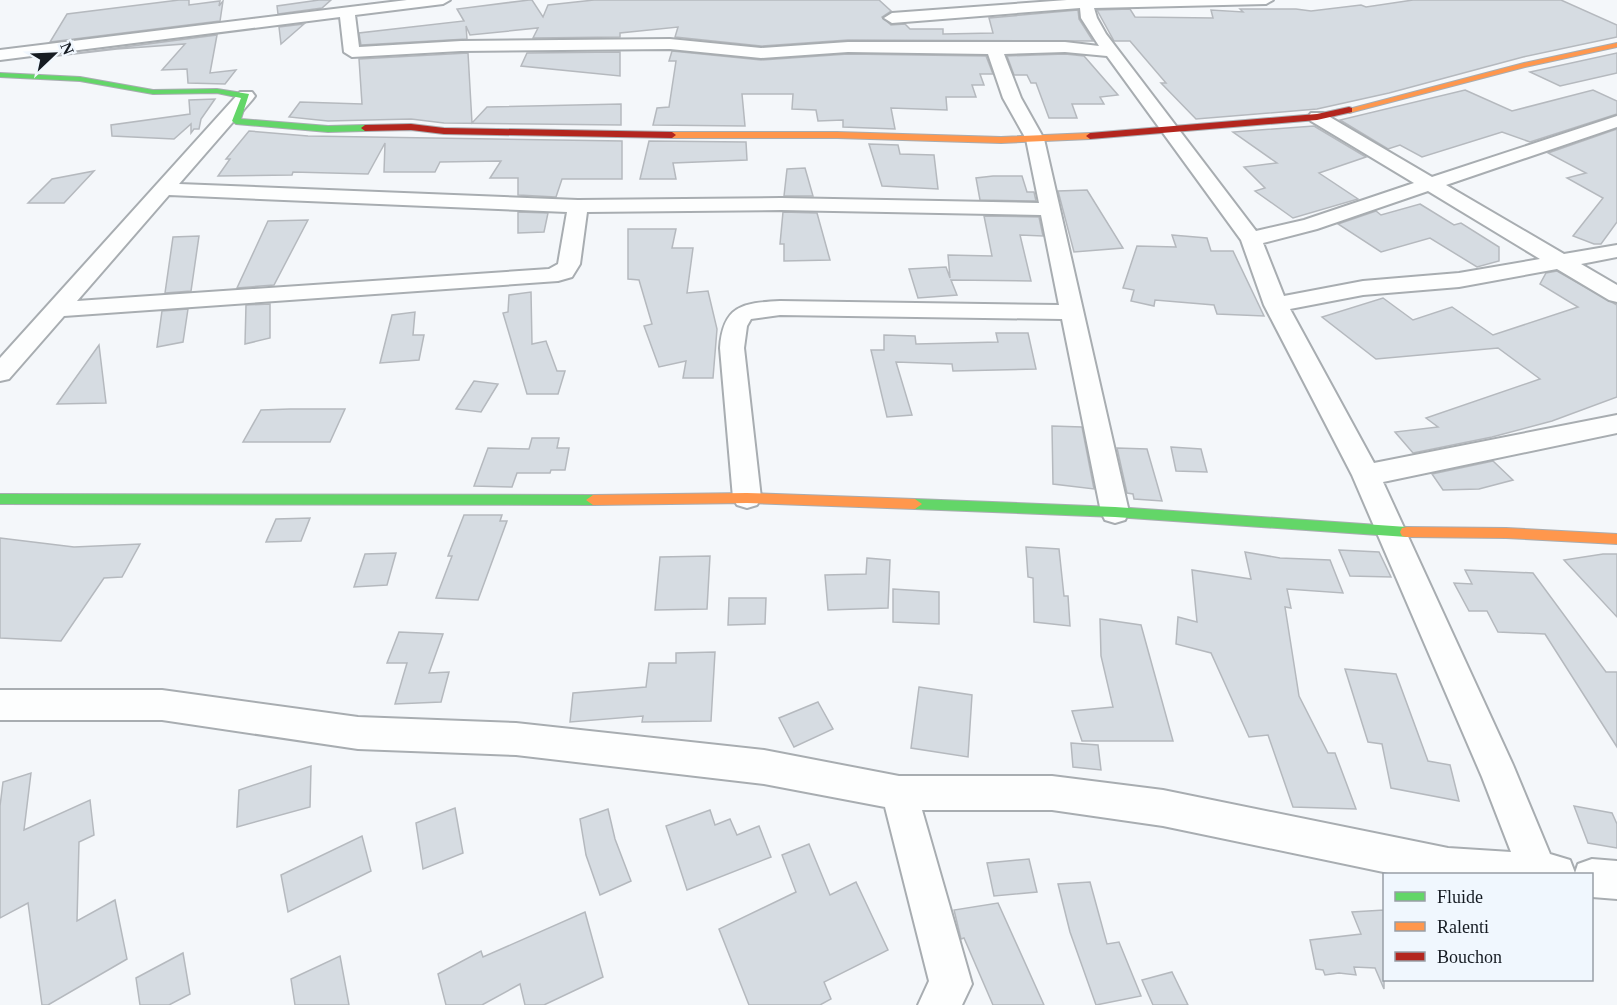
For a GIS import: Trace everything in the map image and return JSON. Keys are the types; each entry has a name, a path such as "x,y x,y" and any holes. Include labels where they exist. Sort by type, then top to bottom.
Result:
{"street":[{"path":"0,56 443,0"},
{"path":"892,18 1086,3 1156,4 1266,0"},
{"path":"1086,3 1089,18 1112,52 1170,127 1251,239 1276,305 1366,475 1500,777 1547,873"},
{"path":"347,12 352,52 461,46 670,44 761,53 848,47 994,49 1065,47 1112,52"},
{"path":"246,96 236,122 328,129 411,127 444,131 633,135 1035,139 1317,117 1393,101 1524,64 1616,46"},
{"path":"994,49 1012,98 1035,139 1115,512"},
{"path":"0,75 80,79 153,92 217,91 246,96"},
{"path":"0,373 60,309 162,189 246,96"},
{"path":"1317,117 1617,296"},
{"path":"1251,239 1310,225 1617,121"},
{"path":"162,189 578,206 781,204 1050,209"},
{"path":"60,309 550,276 564,272 569,264 578,206"},
{"path":"1276,305 1363,288 1459,280 1563,263 1617,251"},
{"path":"747,498 732,348 732,326 742,314 756,309 780,308 1072,312"},
{"path":"1366,475 1617,424"},
{"path":"0,499 542,501 747,498 1115,512 1390,532 1506,533 1615,542"},
{"path":"0,705 162,705 358,733 516,739 764,767 899,793 1052,793 1163,808 1448,867 1533,873"},
{"path":"899,793 951,984 939,1005"},
{"path":"1593,878 1617,880"}],"building":[{"path":"189,0 189,5 220,1 219,6 223,1 220,21 50,42 67,14"},
{"path":"331,0 322,8 278,14 277,6"},
{"path":"532,0 543,17 548,5 594,0 879,0 891,11 882,17 891,25 905,24 910,29 943,29 943,34 993,33 989,18 1078,10 1079,19 1093,41 848,40 761,46 675,37 678,27 620,33 620,37 533,38 538,28 470,35 466,26 467,39 361,45 359,33 464,21 457,9"},
{"path":"1413,0 1561,0 1617,25 1617,37 1523,57 1389,93 1317,109 1196,119 1161,83 1166,83 1130,41 1114,41 1097,10 1130,9 1135,17 1213,18 1211,10 1243,12 1240,9 1296,9 1311,11 1361,5 1366,7"},
{"path":"304,24 281,44 279,27"},
{"path":"217,35 210,73 236,70 225,84 188,83 187,69 162,70 185,44 40,58"},
{"path":"672,51 761,60 848,54 986,56 993,74 980,74 984,85 972,85 976,97 946,97 947,110 891,108 895,129 843,127 843,120 818,121 816,110 792,109 793,94 742,94 745,126 653,125 657,108 669,107 676,61 669,61"},
{"path":"620,52 620,76 521,66 527,53"},
{"path":"468,53 472,123 487,107 621,104 621,125 444,123 411,119 328,121 289,117 300,102 362,104 359,59"},
{"path":"1617,53 1617,73 1560,86 1530,72"},
{"path":"1065,54 1084,56 1118,95 1100,97 1104,104 1072,104 1077,118 1049,118 1036,83 1031,83 1027,75 1014,75 1007,56"},
{"path":"1465,90 1512,111 1593,90 1617,101 1617,114 1530,142 1502,132 1422,157 1400,145 1388,149 1340,120"},
{"path":"215,99 201,119 199,129 194,129 191,133 191,124 174,139 112,136 111,125 190,114 189,100"},
{"path":"1314,126 1366,157 1319,173 1358,199 1293,218 1255,191 1265,188 1244,167 1277,163 1233,132"},
{"path":"1617,129 1617,222 1601,244 1594,244 1573,236 1603,198 1567,178 1586,173 1548,153"},
{"path":"249,131 308,136 622,141 622,179 562,179 556,197 518,195 518,178 490,178 501,161 440,162 435,172 384,172 385,143 368,174 293,172 292,175 218,176 230,159 226,159"},
{"path":"649,141 746,142 747,160 673,163 676,179 640,179"},
{"path":"869,144 898,145 900,154 934,155 938,189 882,186"},
{"path":"805,168 813,196 784,196 787,169"},
{"path":"94,171 64,203 28,203 52,179"},
{"path":"1022,176 1027,192 1034,192 1036,201 980,200 976,178"},
{"path":"1087,190 1123,248 1074,252 1058,191"},
{"path":"1420,204 1454,225 1461,223 1499,247 1499,261 1477,267 1430,238 1381,252 1338,224 1376,211 1381,215"},
{"path":"518,212 548,213 544,232 518,233"},
{"path":"783,212 817,213 830,260 784,261 784,244 780,244"},
{"path":"984,216 1039,217 1043,236 1020,235 1031,281 951,280 957,295 918,298 909,269 946,267 950,278 948,255 992,256"},
{"path":"308,220 274,285 237,288 268,221"},
{"path":"628,229 676,229 672,248 693,248 687,293 708,291 717,329 713,378 683,378 686,361 659,367 644,326 652,324 639,280 628,279"},
{"path":"1172,235 1207,238 1211,251 1233,251 1264,316 1217,314 1214,305 1155,300 1154,306 1131,301 1134,290 1123,288 1137,246 1176,247"},
{"path":"199,236 191,291 165,293 173,237"},
{"path":"1557,271 1617,305 1617,397 1552,421 1492,437 1413,453 1395,432 1438,427 1426,418 1540,379 1498,348 1376,359 1322,317 1383,298 1413,320 1452,307 1493,335 1578,307 1540,284 1546,273"},
{"path":"531,292 532,344 546,341 557,371 565,371 558,394 527,394 503,313 508,312 509,295"},
{"path":"270,304 270,338 245,344 246,305"},
{"path":"188,309 183,342 157,347 162,311"},
{"path":"415,312 413,335 424,335 419,360 380,363 392,315"},
{"path":"996,333 1028,333 1036,369 953,371 952,364 896,362 912,415 887,417 871,350 884,350 884,335 915,336 916,344 998,342"},
{"path":"99,345 106,403 57,404"},
{"path":"474,381 498,384 481,412 456,409"},
{"path":"345,409 330,442 243,442 261,410"},
{"path":"1052,426 1082,427 1094,489 1053,484"},
{"path":"532,438 559,438 557,448 569,448 565,470 551,470 550,473 517,473 512,487 474,486 488,448 529,449"},
{"path":"1171,447 1201,449 1207,472 1176,471"},
{"path":"1117,448 1147,449 1162,501 1134,499 1133,494 1127,493"},
{"path":"1493,461 1513,480 1479,489 1443,490 1432,474"},
{"path":"464,515 502,515 500,521 507,521 478,600 436,598 452,556 448,556"},
{"path":"310,518 301,541 266,542 276,519"},
{"path":"0,538 74,547 140,544 122,577 104,578 61,641 0,638"},
{"path":"1026,547 1059,549 1064,596 1068,596 1070,626 1034,622 1033,578 1028,577"},
{"path":"1339,550 1379,552 1391,577 1350,576"},
{"path":"1245,552 1280,558 1330,560 1343,593 1287,589 1291,608 1285,607 1299,696 1328,753 1335,753 1356,809 1293,807 1268,735 1249,737 1211,653 1176,644 1178,617 1197,622 1192,570 1251,579"},
{"path":"396,553 387,585 354,587 365,554"},
{"path":"1617,554 1617,617 1564,560"},
{"path":"710,556 707,609 655,610 660,557"},
{"path":"867,558 890,560 888,608 828,610 825,575 866,574"},
{"path":"1465,570 1533,573 1606,672 1617,672 1617,747 1545,634 1498,632 1487,611 1469,611 1454,583 1472,584"},
{"path":"893,589 939,592 939,624 893,622"},
{"path":"729,598 766,598 765,624 728,625"},
{"path":"1100,619 1141,625 1173,741 1082,741 1072,711 1113,707 1101,656"},
{"path":"399,632 443,634 429,673 449,672 441,702 395,704 407,663 387,663"},
{"path":"715,652 711,721 642,722 643,716 570,722 573,693 646,687 649,663 676,663 676,653"},
{"path":"1345,669 1396,674 1428,761 1450,765 1459,801 1391,788 1382,744 1368,742"},
{"path":"919,687 972,695 968,757 911,748"},
{"path":"818,702 833,729 794,747 779,718"},
{"path":"1071,743 1098,745 1101,770 1073,767"},
{"path":"311,766 310,807 237,827 239,790"},
{"path":"31,773 24,830 90,800 94,835 79,842 77,921 115,900 127,959 48,1005 42,1005 28,903 0,918 0,806 3,782"},
{"path":"1574,806 1612,813 1617,824 1617,848 1588,843"},
{"path":"455,808 463,853 423,869 416,823"},
{"path":"608,809 615,839 631,881 600,895 586,855 580,819"},
{"path":"710,810 715,825 730,819 737,835 759,826 771,857 687,890 666,826"},
{"path":"362,836 371,871 288,912 281,875"},
{"path":"809,844 830,895 856,882 888,950 824,982 831,999 820,1005 749,1005 719,929 796,892 782,855"},
{"path":"1029,859 1037,892 994,896 987,863"},
{"path":"1090,882 1107,944 1119,942 1141,996 1096,1005 1070,932 1058,884"},
{"path":"998,903 1044,1005 993,1005 964,938 961,939 954,910"},
{"path":"1383,910 1384,989 1375,968 1354,967 1356,975 1339,973 1325,975 1323,970 1316,969 1310,940 1361,934 1352,912"},
{"path":"585,912 603,977 544,1005 525,1005 520,984 482,1005 446,1005 438,974 481,951 483,957"},
{"path":"183,953 190,994 169,1005 140,1005 136,978"},
{"path":"340,956 349,1005 295,1005 291,979"},
{"path":"1172,972 1188,1005 1153,1005 1142,980"}],"traffic: fast":[{"path":"0,75 80,79 153,92 217,91 246,96 236,121 328,129 365,128"},
{"path":"0,499 593,500"},
{"path":"915,504 1115,512 1407,532"}],"traffic: slow":[{"path":"1349,110 1524,65 1617,45"},
{"path":"672,135 837,135 1001,140 1090,136"},
{"path":"593,500 747,498 915,504"},
{"path":"1407,532 1506,533 1617,539"}],"traffic: jam":[{"path":"1090,136 1317,117 1349,110"},
{"path":"365,128 411,127 444,131 672,135"}]}
